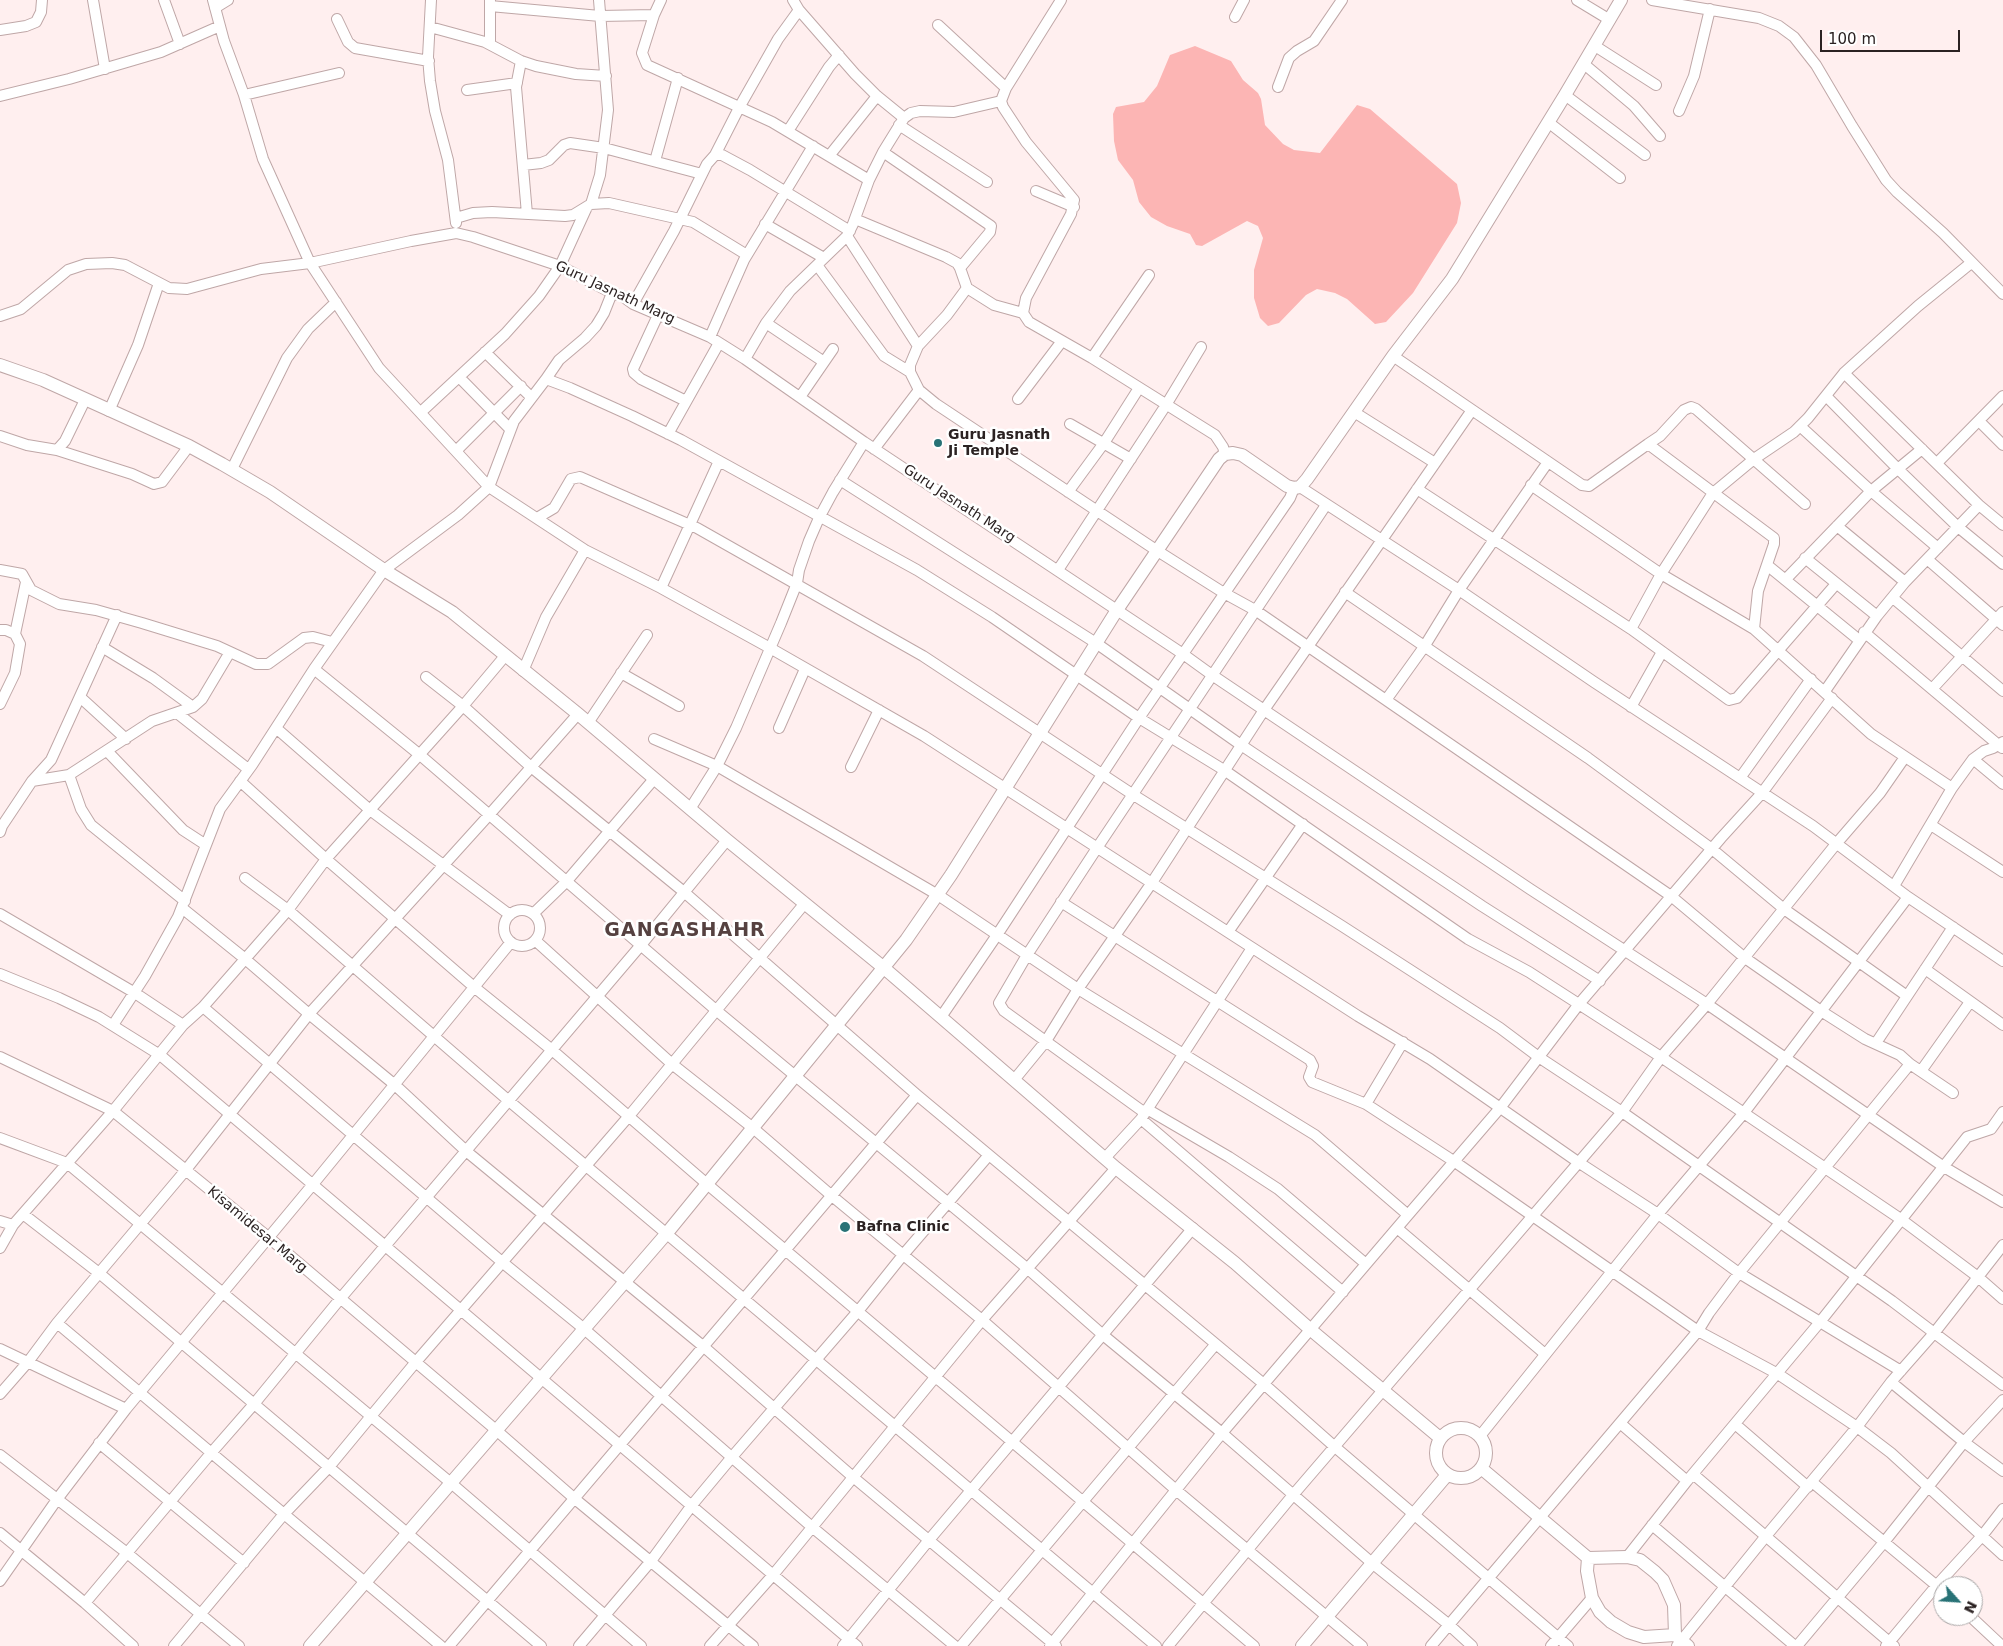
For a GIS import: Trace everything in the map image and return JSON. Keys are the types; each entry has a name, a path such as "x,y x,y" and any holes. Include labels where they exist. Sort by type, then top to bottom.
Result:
{"street":[{"path":"0,30 26,26 36,22 41,12 42,0"},
{"path":"93,0 105,68"},
{"path":"164,0 180,44"},
{"path":"228,0 214,4 220,26 266,166 310,263 379,368 489,487 585,550 661,588 924,736 1151,884 1403,1042 1578,1162 1658,1214 1739,1273 1901,1371"},
{"path":"431,0 428,61 435,111 448,160 456,218 456,233"},
{"path":"421,412 530,308 560,266 589,205 600,175 608,110 599,0"},
{"path":"661,0 654,15 642,53 644,61 652,67 740,106 788,131 869,180"},
{"path":"793,0 799,10 839,55 876,96 902,121 987,182"},
{"path":"1022,313 1026,298 1074,207 1072,196 1047,169 1026,142 1001,101 1006,88 1061,0"},
{"path":"1234,17 1244,0"},
{"path":"1278,87 1289,58 1314,40 1342,0"},
{"path":"1577,0 1610,20"},
{"path":"941,1017 998,935 1139,718 1297,487 1307,479 1393,356 1452,278 1595,46 1621,0"},
{"path":"1652,0 1759,18 1779,26 1794,37 1816,65 1886,180 1943,233 2003,294"},
{"path":"490,44 490,3 600,16 654,15"},
{"path":"1679,111 1694,76 1710,9"},
{"path":"633,304 680,219 707,164 715,155 778,39 799,10"},
{"path":"337,19 348,42 355,48 428,61"},
{"path":"938,25 1006,88"},
{"path":"0,96 161,52 220,26"},
{"path":"430,26 490,44 521,60 551,70 606,76"},
{"path":"1595,46 1656,85"},
{"path":"788,131 829,67 839,55"},
{"path":"521,60 517,83 527,214"},
{"path":"1584,64 1634,106 1660,136"},
{"path":"244,95 339,73"},
{"path":"655,161 678,78"},
{"path":"467,90 517,83"},
{"path":"1565,95 1646,155"},
{"path":"829,156 876,96"},
{"path":"744,359 790,291 848,233 869,180 902,121 911,113 920,111 954,112 1001,101"},
{"path":"1548,122 1620,178"},
{"path":"523,165 549,160 564,145 570,143 604,148 702,174"},
{"path":"710,337 728,292 747,255 813,146"},
{"path":"883,152 991,226 990,232 960,268"},
{"path":"715,155 722,155 785,192 848,233 918,346"},
{"path":"1036,191 1074,207"},
{"path":"456,218 473,213 492,212 573,215 589,205 609,203 693,222 747,255"},
{"path":"855,219 946,257 956,263 960,268 967,288 994,305 1022,313 1029,322 1092,358 1215,435 1224,447 1225,454"},
{"path":"765,224 820,262 884,356 910,372"},
{"name":"Guru Jasnath Marg","path":"1,314 21,309 68,270 86,264 112,263 125,266 169,288 187,289 261,269 310,263 411,240 456,233 560,266 612,293 622,296 633,304 710,337 744,359 874,449 1058,570 1530,889 1707,1004 1944,1167 2003,1202"},
{"path":"1631,629 1660,574 1713,493 1754,459 1794,432 1844,373 1971,263"},
{"path":"1092,358 1149,275"},
{"path":"109,410 138,345 160,284"},
{"path":"967,288 918,346 910,365 910,372 919,390 936,405 1156,550 1224,593 1255,610 1307,648 1386,700 1671,896 1745,958 1821,1011 1865,1039 1890,1049 1953,1093"},
{"path":"113,1025 135,993 183,905 220,809 332,642 384,570 458,515 489,487 510,429 520,412 559,360 596,326 604,313 612,293"},
{"path":"232,469 287,358 308,328 336,302"},
{"path":"658,315 633,369 634,373 641,379 686,401"},
{"path":"766,324 824,362"},
{"path":"1018,399 1062,341"},
{"path":"668,434 719,343"},
{"path":"1058,570 1166,405 1201,347"},
{"path":"800,397 834,349"},
{"path":"485,352 531,397"},
{"path":"1393,356 1586,486 1660,436 1684,410 1692,407 1805,504"},
{"path":"0,365 43,380 189,446 232,469 270,492 384,570 442,605 578,714 727,840 884,968 1116,1168 1193,1228 1440,1438"},
{"path":"1844,373 1979,505 2003,525"},
{"path":"459,377 510,429"},
{"path":"546,379 570,388 668,434 917,570 1077,674 1139,718 1224,770 1468,939 1528,972 1661,1057 1902,1220 1978,1277 2003,1299"},
{"path":"456,451 521,386"},
{"path":"1068,492 1104,443 1139,388"},
{"path":"874,449 919,390"},
{"path":"1826,396 1958,527 2003,564"},
{"path":"1937,463 2003,396"},
{"path":"57,450 65,441 85,400"},
{"path":"1014,1080 1046,1041 1078,989 1151,884 1264,710 1472,410"},
{"path":"1354,412 1435,463"},
{"path":"1979,420 2003,445"},
{"path":"1070,424 1131,459"},
{"path":"1800,426 1871,491 1938,548"},
{"path":"0,436 27,445 57,450 132,474 154,484 162,482 189,446"},
{"path":"690,809 717,766 736,728 797,583 799,570 809,540 819,518 864,442"},
{"path":"1648,444 1774,538 1774,544 1755,602 1754,629"},
{"path":"1785,580 1871,491 1922,449"},
{"path":"310,1646 666,1233 884,968 938,895 1156,550 1212,466 1225,454 1242,455 1287,486 1297,487 1459,590 1814,826 1908,897 2003,961"},
{"path":"661,588 719,461"},
{"path":"1386,700 1424,647 1494,538 1548,462"},
{"path":"537,518 554,508 571,479 580,477 690,525 797,583 923,656 1102,775 1500,1028 1540,1058 1622,1112 1857,1276 1935,1332 2003,1385"},
{"path":"840,480 1096,643 1241,745 1482,906 1600,982"},
{"path":"1531,485 1660,574 1754,629 1871,734 1952,788"},
{"path":"1417,488 1631,629 1724,698 1733,700 1737,698 1836,584"},
{"path":"1326,505 1096,848 1001,998 1000,1007 1144,1114 1343,1292"},
{"path":"69,775 82,809 91,825 309,1014 395,1085 466,1151 704,1347 852,1477 1053,1645 1222,1433 1500,1108 1540,1058 1579,1004 1762,793 1828,695 1862,636 1877,616 1905,582 1979,505"},
{"path":"1837,526 1905,582"},
{"path":"523,671 539,629 585,550"},
{"path":"1805,558 1877,616"},
{"path":"1927,559 2001,619 1932,689"},
{"path":"1767,565 1818,606 1862,636 1932,689 2002,745"},
{"path":"0,570 22,574 36,594 59,604 117,615 201,641 248,661 263,665 268,664 304,638 313,637 332,642"},
{"path":"0,704 12,681 18,661 20,644 15,634 26,582"},
{"path":"1345,592 1588,758 1712,849 1784,909 1859,960 1907,996"},
{"path":"1892,598 2003,691"},
{"path":"1,828 32,781 51,760 117,615"},
{"path":"0,630 6,630 15,634"},
{"path":"588,723 647,635"},
{"path":"102,647 153,678 193,707"},
{"path":"32,781 69,775 161,717 193,707 202,699 230,652"},
{"path":"1631,706 1662,652"},
{"path":"0,1248 13,1225 113,1111 184,1025 288,910 326,859 463,706 504,656"},
{"path":"779,728 805,668"},
{"path":"314,669 420,755 566,882 642,945 716,1011 1028,1269 1103,1335 1222,1433 1372,1563 1448,1624 1472,1646"},
{"path":"621,673 679,706"},
{"path":"426,677 463,706 608,832 684,892 836,1026 1068,1223 1265,1385 1568,1646"},
{"path":"1740,778 1811,679"},
{"path":"80,697 126,739"},
{"path":"851,767 879,710"},
{"path":"177,713 248,769"},
{"path":"0,1394 28,1362 57,1323 186,1171 309,1014 354,966 394,918 489,816 578,714"},
{"path":"276,728 370,810 510,915"},
{"path":"654,739 717,766 938,895 1078,989 1327,1144 1408,1214"},
{"path":"1894,886 1952,788 1973,759 1984,751 2002,745"},
{"path":"107,751 183,830 206,845"},
{"path":"1168,1646 1293,1495 1622,1112 1661,1057 1707,1004 1836,844 1880,793 1905,757"},
{"path":"1973,759 2003,784"},
{"path":"534,913 566,882 654,779"},
{"path":"240,781 326,859 474,987 552,1050 707,1184 859,1310 1254,1646"},
{"path":"1228,932 1302,824"},
{"path":"1931,825 2003,872"},
{"path":"85,1603 254,1404 340,1299 642,945 727,840"},
{"path":"244,878 288,910 509,1101 1156,1646"},
{"path":"1480,1436 1658,1214 1743,1114 1908,897"},
{"path":"1061,902 1310,1060 1313,1066 1309,1077 1312,1082 1366,1104 1455,1162 1698,1331 1778,1374 1857,1427 1891,1453 2003,1555"},
{"path":"174,1646 284,1514 329,1466 415,1363 629,1116 760,960 805,903"},
{"path":"522,909 534,913 540,924 539,936 536,941 523,946 511,942 506,936 504,929 505,921 510,915 522,909"},
{"path":"0,914 135,993 184,1025"},
{"path":"1876,1043 1953,927"},
{"path":"536,941 672,1064 753,1128 982,1320 1176,1490 1362,1646"},
{"path":"0,1581 58,1498 126,1408 314,1184 511,942"},
{"path":"1105,1158 1144,1114 1252,948"},
{"path":"1925,969 2003,1025"},
{"path":"0,974 59,998 113,1025 160,1055 540,1378 622,1445 850,1644 889,1590 970,1490 1013,1442 1193,1228"},
{"path":"1921,1071 1970,1002"},
{"path":"203,1006 353,1136 583,1328 812,1527 955,1646"},
{"path":"1366,1104 1403,1042"},
{"name":"Kisamidesar Marg","path":"0,1057 113,1111 268,1237 575,1499 753,1646"},
{"path":"1431,1646 1698,1331 1739,1273 1910,1064"},
{"path":"450,1646 917,1095"},
{"path":"1627,1557 1734,1424 1778,1374 1967,1137 1990,1129 2003,1112"},
{"path":"1144,1114 1230,1157 1278,1189 1366,1264"},
{"path":"0,1138 68,1163 296,1353 641,1646"},
{"path":"579,1646 650,1561 692,1505 732,1457 989,1155"},
{"path":"710,1646 773,1575 982,1320 1116,1168"},
{"path":"23,1214 99,1273 541,1646"},
{"path":"0,1221 13,1225"},
{"path":"1397,1228 1545,1354"},
{"path":"1680,1642 1857,1427 1891,1382 1935,1332 2003,1245"},
{"path":"57,1323 441,1646"},
{"path":"961,1646 1215,1344"},
{"path":"0,1349 126,1408"},
{"path":"1891,1382 1964,1442 2003,1470"},
{"path":"1652,1526 1796,1646 1885,1541 1964,1442 2003,1400"},
{"path":"1620,1423 1766,1536 1890,1645 1933,1596"},
{"path":"1734,1424 1885,1541 1933,1582"},
{"path":"1459,1428 1474,1431 1480,1436 1486,1452 1481,1468 1469,1477 1454,1478 1447,1474 1437,1462 1435,1454 1440,1438 1452,1429 1459,1428"},
{"path":"99,1443 244,1563"},
{"path":"0,1455 127,1553 239,1646"},
{"path":"1481,1468 1588,1558 1627,1557 1640,1560 1663,1580 1674,1605 1680,1642"},
{"path":"1302,1646 1447,1474"},
{"path":"1950,1576 2003,1509"},
{"path":"0,1533 85,1603 133,1646"},
{"path":"1588,1558 1587,1570 1592,1598 1600,1612 1611,1622 1628,1632 1644,1637 1680,1642"},
{"path":"1550,1646 1592,1598"},
{"path":"1981,1626 2002,1646"}],"shaded area":[{"path":"1195,46 1231,61 1243,80 1258,93 1261,99 1265,125 1283,144 1294,150 1320,153 1357,105 1370,109 1457,184 1461,203 1457,223 1413,293 1386,322 1375,324 1347,299 1335,293 1317,289 1306,295 1279,323 1268,326 1260,318 1254,298 1254,270 1263,238 1258,226 1247,221 1202,246 1196,245 1190,234 1167,226 1151,217 1139,202 1133,180 1118,160 1114,141 1113,114 1116,107 1144,102 1157,86 1170,55"}],"place":[{"name":"Guru Jasnath Ji Temple","path":"938,443"},
{"name":"Bafna Clinic","path":"845,1227"}],"district":[{"name":"GANGASHAHR","path":"685,931"}]}
